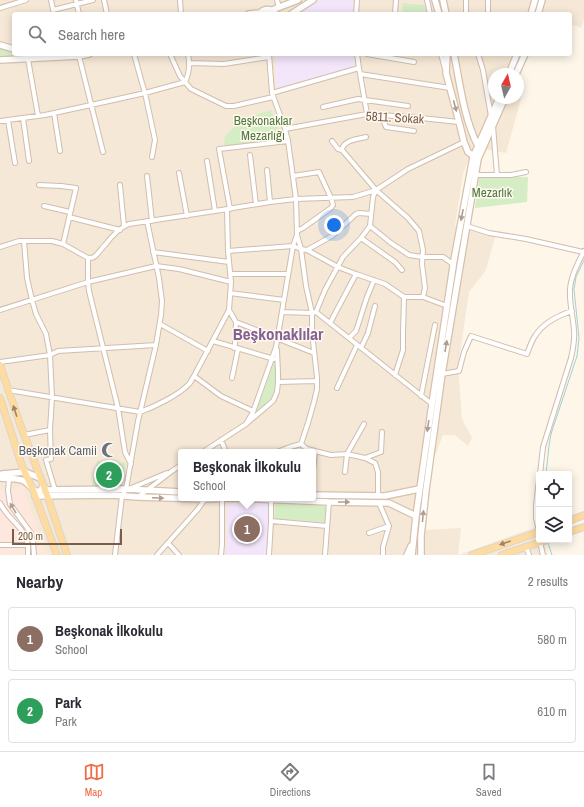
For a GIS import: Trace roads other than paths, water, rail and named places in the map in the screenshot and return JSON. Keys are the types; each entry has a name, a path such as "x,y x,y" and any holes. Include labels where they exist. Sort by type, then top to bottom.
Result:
{"main road":[{"path":"262,12 269,9 274,12 279,8 298,0"},
{"path":"294,12 313,0"},
{"path":"436,0 439,12"},
{"path":"443,0 446,12"},
{"path":"532,12 535,0"},
{"path":"539,12 542,0"},
{"path":"0,44 12,48"},
{"path":"0,60 79,56"},
{"path":"447,56 446,73 464,142 468,152 475,158"},
{"path":"454,56 472,132 481,152"},
{"path":"511,68 516,56"},
{"path":"519,68 524,56"},
{"path":"412,555 416,516 453,264 478,145 496,104"},
{"path":"421,555 420,545 426,490 442,374 475,175 475,158 481,152 502,104"},
{"path":"0,363 8,390 68,555"},
{"path":"0,398 22,466 34,493 57,555"},
{"path":"18,472 22,466"},
{"path":"0,477 2,474 25,472 40,478"},
{"path":"0,477 25,482 34,493"},
{"path":"316,495 385,496 420,489"},
{"path":"34,493 55,490 146,490 178,492"},
{"path":"34,493 45,491 178,498"},
{"path":"300,501 389,503 416,516"},
{"path":"572,520 584,515"},
{"path":"572,531 584,527"},
{"path":"472,555 536,533"},
{"path":"407,555 413,540"},
{"path":"502,555 537,543"},
{"path":"420,545 424,555"}],"street":[{"path":"0,8 26,0"},
{"path":"51,0 53,10 76,2 93,0"},
{"path":"104,0 107,12"},
{"path":"180,0 181,12"},
{"path":"277,0 279,8"},
{"path":"356,12 357,0"},
{"path":"395,12 396,0"},
{"path":"427,0 430,12"},
{"path":"466,0 466,12"},
{"path":"488,0 488,12"},
{"path":"76,2 78,12"},
{"path":"79,56 103,152"},
{"path":"135,56 146,93 155,140 152,157"},
{"path":"171,56 180,76 191,89 226,106 234,106 273,95 359,68"},
{"path":"0,121 54,113 146,93 185,82 189,74 190,63 188,56"},
{"path":"190,63 224,64 264,56"},
{"path":"269,56 273,95 288,141 296,199 297,233 301,249 306,286 314,312 314,353 317,389 301,444"},
{"path":"357,56 367,114"},
{"path":"378,56 414,62"},
{"path":"442,56 446,73"},
{"path":"479,56 483,70 491,117"},
{"path":"28,59 38,116"},
{"path":"360,74 450,88"},
{"path":"323,107 358,99 408,106"},
{"path":"54,113 60,151"},
{"name":"5811. Sokak","path":"285,129 367,114 459,122"},
{"path":"381,115 386,127 414,131"},
{"path":"23,118 29,161"},
{"path":"8,120 15,163"},
{"path":"493,125 497,175"},
{"path":"342,150 343,146 347,142 366,137"},
{"path":"8,390 140,412 154,407 189,384 229,310 231,282 228,251 228,209 219,149 288,141"},
{"path":"332,141 338,149 342,150 376,190 408,218 419,231 423,250 422,264 425,288 423,297"},
{"path":"0,247 19,241 52,241 63,244 88,258 94,257 124,226 129,224 270,202 296,199 353,197 376,190 408,169 464,142"},
{"path":"250,155 256,204"},
{"path":"207,162 215,211"},
{"path":"267,170 270,202"},
{"path":"246,424 253,411 276,347 293,246 297,233 333,205 319,172 293,176"},
{"path":"475,175 511,175 526,172"},
{"path":"179,174 187,216"},
{"path":"147,176 152,221"},
{"path":"39,185 76,188 63,244"},
{"path":"120,185 124,226"},
{"path":"314,312 343,258 370,226 373,197 376,190"},
{"path":"44,206 70,212"},
{"path":"307,250 332,236 356,214 371,214"},
{"path":"69,217 120,230"},
{"path":"115,555 122,496 126,490 140,412 160,324 162,300 147,222"},
{"path":"370,226 409,256 443,257 453,264"},
{"path":"467,226 489,233 584,252 572,280 570,289 575,332 574,346 543,447 540,471"},
{"path":"361,238 395,262 402,270"},
{"path":"24,241 26,278 36,314 46,334 50,355 52,397 50,430 51,459 46,460 55,490"},
{"path":"228,251 293,246 307,250 356,274 385,284 404,297 423,297 447,306"},
{"path":"153,252 229,262"},
{"path":"88,258 89,291 118,408 125,452 131,464"},
{"path":"0,310 88,282 156,266 179,269 231,282"},
{"path":"230,274 288,274"},
{"path":"330,323 356,274"},
{"path":"349,338 356,331 374,280"},
{"path":"230,292 284,300"},
{"path":"395,375 403,350 404,297"},
{"path":"361,348 368,333 375,306"},
{"path":"229,310 236,322 236,348 232,378"},
{"path":"442,374 459,371 464,352 471,336 527,354 535,336 546,323 572,311"},
{"path":"282,312 314,312 432,404"},
{"path":"236,322 314,353"},
{"path":"160,324 208,351"},
{"path":"421,396 435,325"},
{"path":"213,341 278,360"},
{"path":"0,363 50,355 58,352 156,345"},
{"path":"337,388 357,345"},
{"path":"208,449 246,424 273,401 277,392 278,382 278,360 276,347"},
{"path":"194,376 221,396 253,411"},
{"path":"278,382 317,381"},
{"path":"345,472 347,454 364,424"},
{"path":"24,435 50,430"},
{"path":"365,458 381,452 382,432"},
{"path":"221,440 225,449"},
{"path":"301,444 307,449"},
{"path":"285,449 301,444"},
{"path":"316,451 331,455 347,454 365,458 375,463 378,472 378,496"},
{"path":"138,497 178,467"},
{"path":"126,490 172,471"},
{"path":"8,479 10,504 31,533 34,555"},
{"path":"157,555 204,501"},
{"path":"221,555 223,501"},
{"path":"269,555 271,501"},
{"path":"325,555 329,502"},
{"path":"0,503 5,512 24,533 28,545 28,555"},
{"path":"379,503 389,526 383,547 383,555"},
{"path":"271,521 327,526"},
{"path":"369,533 389,526"},
{"path":"168,543 179,555"},
{"path":"543,543 543,555"},
{"path":"0,545 28,545"},
{"path":"526,547 529,555"}],"waterway":[{"path":"546,471 551,434 577,356 579,338 574,289 576,277 584,260"},
{"path":"548,543 552,555"}],"place":[{"name":"Beşkonak Camii","path":"109,450"},
{"name":"Park","path":"109,475"},
{"name":"Beşkonak İlkokulu","path":"247,529"}],"district":[{"name":"Beşkonaklılar","path":"278,334"}],"park label":[{"name":"Beşkonaklar Mezarlığı","path":"263,128"},
{"name":"Mezarlık","path":"492,192"}]}
